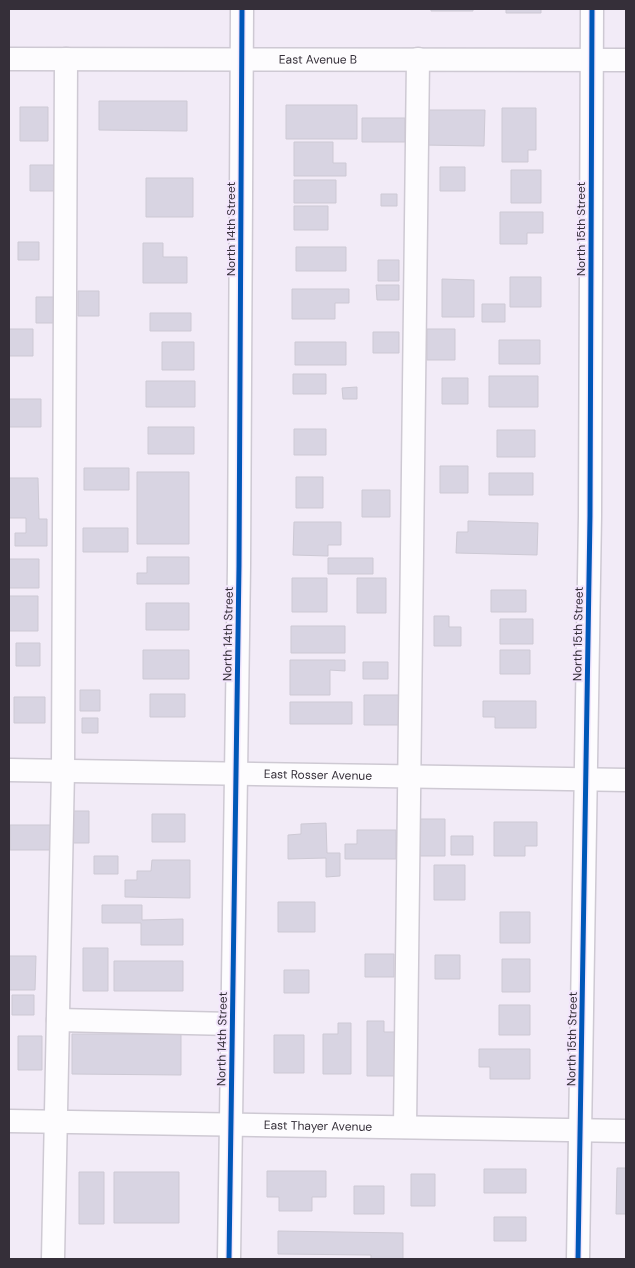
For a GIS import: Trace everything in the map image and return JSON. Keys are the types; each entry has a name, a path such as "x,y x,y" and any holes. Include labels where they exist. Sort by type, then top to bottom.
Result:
{"street":[{"name":"North 14th Street","path":"229,1259 239,556 242,9"},
{"name":"North 15th Street","path":"578,1259 590,516 592,9"},
{"name":"East Avenue B","path":"9,59 626,60"},
{"path":"53,1259 63,770 66,59"},
{"path":"404,1127 418,59"},
{"name":"East Rosser Avenue","path":"9,770 626,780"},
{"path":"58,1020 232,1024"},
{"name":"East Thayer Avenue","path":"9,1120 626,1131"}],"building":[{"path":"431,9 473,9 473,11 431,11"},
{"path":"506,9 541,9 541,13 506,13"},
{"path":"99,101 187,101 187,131 99,130"},
{"path":"286,105 357,105 357,139 286,139"},
{"path":"20,107 48,107 48,141 20,141"},
{"path":"502,108 536,108 536,150 528,150 528,162 502,162"},
{"path":"422,110 485,110 484,146 422,145"},
{"path":"362,118 405,118 405,142 362,142"},
{"path":"294,142 333,142 333,163 346,163 346,176 294,176"},
{"path":"30,165 54,165 54,191 30,191"},
{"path":"440,167 465,167 465,191 440,191"},
{"path":"511,170 541,170 541,203 511,203"},
{"path":"146,178 193,178 193,217 146,217"},
{"path":"294,180 336,180 336,203 294,203"},
{"path":"381,194 397,194 397,206 381,206"},
{"path":"294,206 328,206 328,230 294,230"},
{"path":"500,212 543,212 543,233 527,233 527,244 500,244"},
{"path":"18,242 39,242 39,260 18,260"},
{"path":"143,243 163,243 163,257 187,257 187,283 143,283"},
{"path":"296,247 346,247 346,271 296,271"},
{"path":"378,260 399,260 399,281 378,281"},
{"path":"510,277 541,277 541,307 510,307"},
{"path":"442,279 474,280 474,317 442,317"},
{"path":"376,285 399,285 399,300 377,300"},
{"path":"292,289 349,289 349,303 335,303 335,319 292,319"},
{"path":"78,291 99,291 99,316 78,316"},
{"path":"36,297 59,297 59,323 36,323"},
{"path":"482,304 505,304 505,322 482,322"},
{"path":"150,313 191,313 191,331 150,331"},
{"path":"9,329 33,329 33,356 9,356"},
{"path":"427,329 455,329 455,360 427,360"},
{"path":"373,332 399,332 399,353 373,353"},
{"path":"499,340 540,340 540,364 499,364"},
{"path":"162,342 194,342 194,370 162,370"},
{"path":"295,342 346,342 346,365 295,365"},
{"path":"293,374 326,374 326,394 293,394"},
{"path":"489,376 538,376 538,407 489,407"},
{"path":"442,378 468,378 468,404 442,404"},
{"path":"146,381 195,381 195,407 146,407"},
{"path":"357,387 357,399 343,399 342,388"},
{"path":"9,399 41,399 41,427 9,427"},
{"path":"148,427 194,427 194,454 148,454"},
{"path":"294,429 326,429 326,455 294,455"},
{"path":"497,430 535,430 535,457 497,457"},
{"path":"440,466 468,466 468,493 440,493"},
{"path":"84,468 129,468 129,490 84,490"},
{"path":"137,472 189,472 189,544 137,544"},
{"path":"489,473 533,473 533,495 489,495"},
{"path":"296,477 323,477 323,508 296,508"},
{"path":"9,478 38,478 39,519 47,519 47,546 15,546 15,533 26,533 26,518 9,518"},
{"path":"362,490 390,490 390,517 362,517"},
{"path":"468,521 538,523 537,555 456,553 457,532 468,532"},
{"path":"294,522 341,522 341,545 328,545 328,556 293,555"},
{"path":"83,528 128,528 128,552 83,552"},
{"path":"147,557 189,557 189,584 137,584 137,573 147,573"},
{"path":"328,558 373,558 373,574 328,574"},
{"path":"9,559 39,559 39,588 9,588"},
{"path":"292,578 327,578 327,612 292,612"},
{"path":"357,578 386,578 386,613 357,613"},
{"path":"491,590 526,590 526,612 491,612"},
{"path":"9,596 38,596 38,631 9,631"},
{"path":"146,603 189,603 189,630 146,630"},
{"path":"434,616 449,616 449,627 461,627 461,646 434,646"},
{"path":"500,619 533,619 533,644 500,644"},
{"path":"291,626 345,626 345,653 291,653"},
{"path":"16,643 40,643 40,666 16,666"},
{"path":"143,650 189,650 189,679 143,679"},
{"path":"500,650 530,650 530,674 500,674"},
{"path":"290,660 345,660 345,671 330,670 330,695 290,695"},
{"path":"363,662 388,662 388,679 363,679"},
{"path":"80,690 100,690 100,711 80,711"},
{"path":"150,694 185,694 185,717 150,717"},
{"path":"364,695 399,695 399,725 364,725"},
{"path":"14,697 45,697 45,723 14,723"},
{"path":"483,701 536,701 536,728 495,728 495,717 483,717"},
{"path":"290,702 352,702 352,724 290,724"},
{"path":"82,718 98,718 98,733 82,733"},
{"path":"70,811 89,811 89,843 70,843"},
{"path":"152,814 185,814 185,842 152,842"},
{"path":"420,819 445,819 445,856 420,856"},
{"path":"494,822 537,822 537,846 525,846 525,856 494,856"},
{"path":"326,823 327,853 340,853 340,876 326,877 326,858 288,859 288,835 301,834 301,824"},
{"path":"10,825 52,825 52,850 10,850"},
{"path":"357,830 396,830 396,859 345,859 345,844 357,844"},
{"path":"451,836 473,836 473,855 451,855"},
{"path":"94,856 118,856 118,874 94,874"},
{"path":"152,860 190,860 190,898 125,897 125,880 137,880 137,871 151,871"},
{"path":"434,865 465,865 465,900 434,900"},
{"path":"278,902 315,902 315,932 278,932"},
{"path":"102,905 142,905 142,920 183,919 183,945 141,945 141,923 102,923"},
{"path":"500,912 530,912 530,943 500,943"},
{"path":"83,948 108,948 108,991 83,991"},
{"path":"365,954 394,954 394,977 365,977"},
{"path":"435,955 460,955 460,979 435,979"},
{"path":"9,956 36,956 35,990 9,990"},
{"path":"502,959 530,959 530,992 502,992"},
{"path":"114,961 183,961 183,991 114,991"},
{"path":"284,970 309,970 309,993 284,993"},
{"path":"12,995 34,995 34,1015 12,1015"},
{"path":"499,1005 530,1005 530,1035 499,1035"},
{"path":"367,1021 384,1021 384,1032 396,1032 396,1076 367,1076"},
{"path":"338,1023 351,1023 351,1074 323,1074 323,1034 338,1034"},
{"path":"72,1034 181,1034 181,1075 72,1074"},
{"path":"274,1035 304,1035 304,1073 274,1073"},
{"path":"18,1036 42,1036 42,1070 18,1070"},
{"path":"479,1049 530,1049 530,1079 490,1079 490,1067 479,1067"},
{"path":"617,1168 626,1168 626,1214 616,1214"},
{"path":"484,1169 526,1169 526,1193 484,1193"},
{"path":"267,1171 326,1171 326,1197 312,1197 312,1211 279,1211 279,1197 267,1197"},
{"path":"79,1172 104,1172 104,1224 79,1224"},
{"path":"114,1172 179,1172 179,1223 114,1223"},
{"path":"411,1174 435,1174 435,1206 411,1206"},
{"path":"354,1186 384,1186 384,1214 354,1214"},
{"path":"494,1217 526,1217 526,1241 494,1241"},
{"path":"278,1231 403,1233 403,1259 371,1259 371,1255 278,1254"}],"cycle path":[{"path":"229,1259 239,566 242,9"},
{"path":"578,1259 590,516 592,9"}]}
